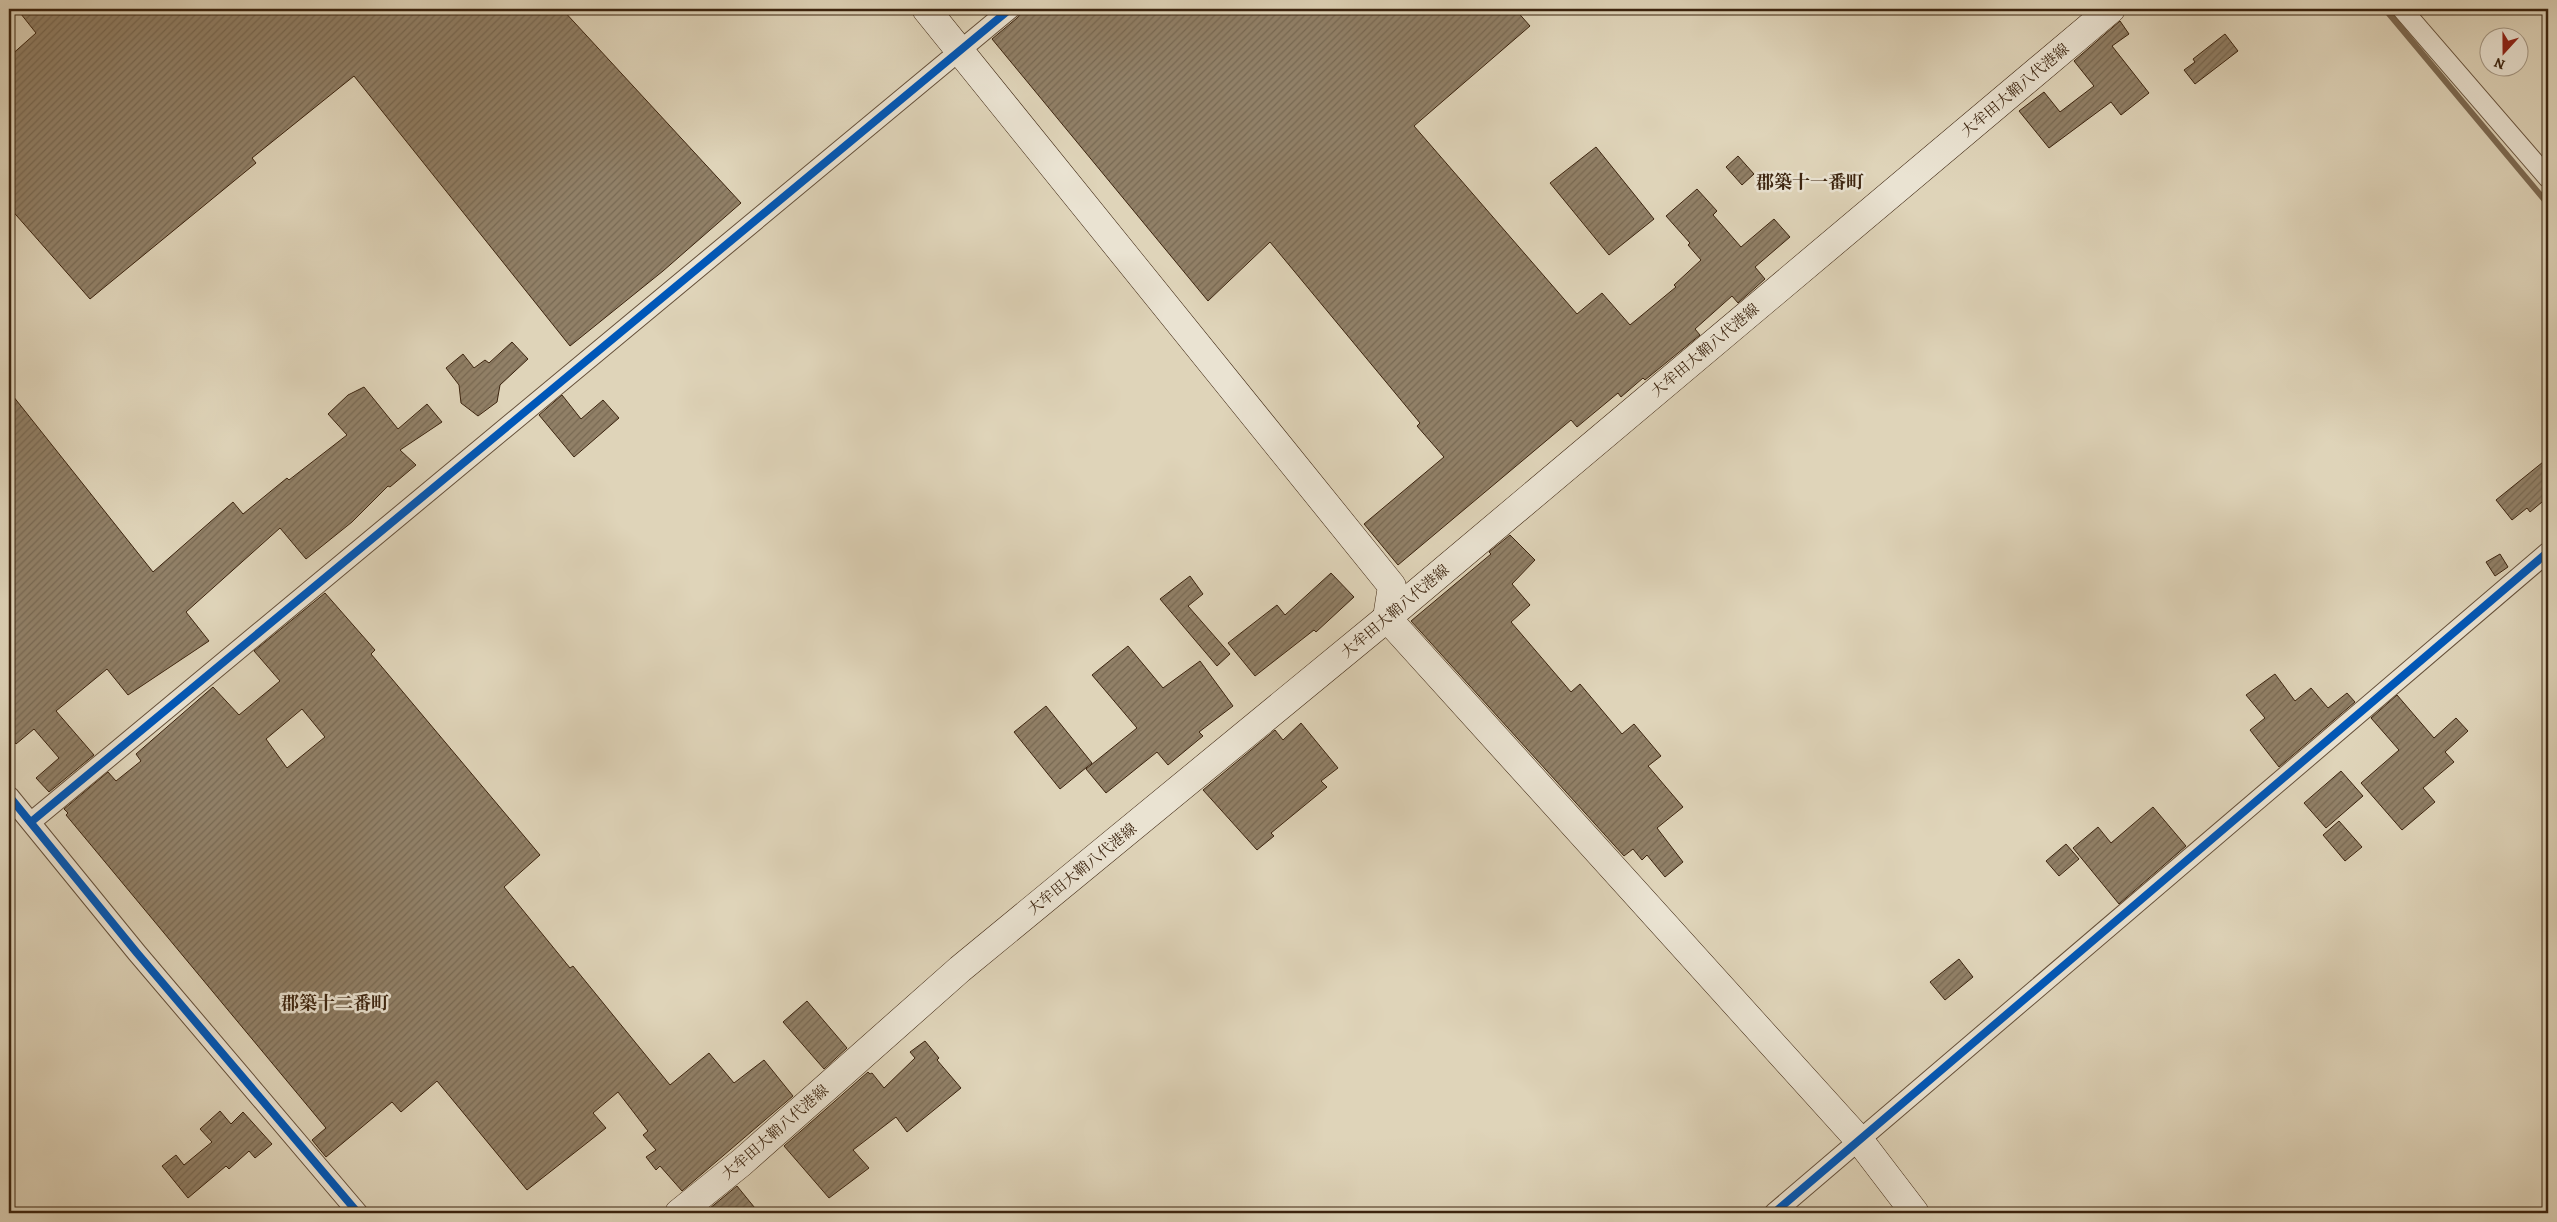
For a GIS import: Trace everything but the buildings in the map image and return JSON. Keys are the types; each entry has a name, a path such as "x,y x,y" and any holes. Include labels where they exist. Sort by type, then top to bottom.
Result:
{"main road":[{"path":"926,9 1392,586 1387,618 1860,1141 1915,1213"},
{"name":"大牟田大鞘八代港線","path":"679,1213 741,1163 960,969 1387,618 2112,9"}],"street":[{"path":"31,822 1010,9"},
{"path":"2402,9 2548,178"},
{"path":"1774,1213 2548,552"},
{"path":"9,796 138,953 358,1213"}],"waterway":[{"path":"2385,9 2548,204"}],"cycle path":[{"path":"31,822 1010,9"},
{"path":"1774,1213 2548,552"},
{"path":"9,796 137,953 358,1213"}],"district":[{"name":"郡築十一番町","path":"1810,182"},
{"name":"郡築十二番町","path":"335,1003"}]}
